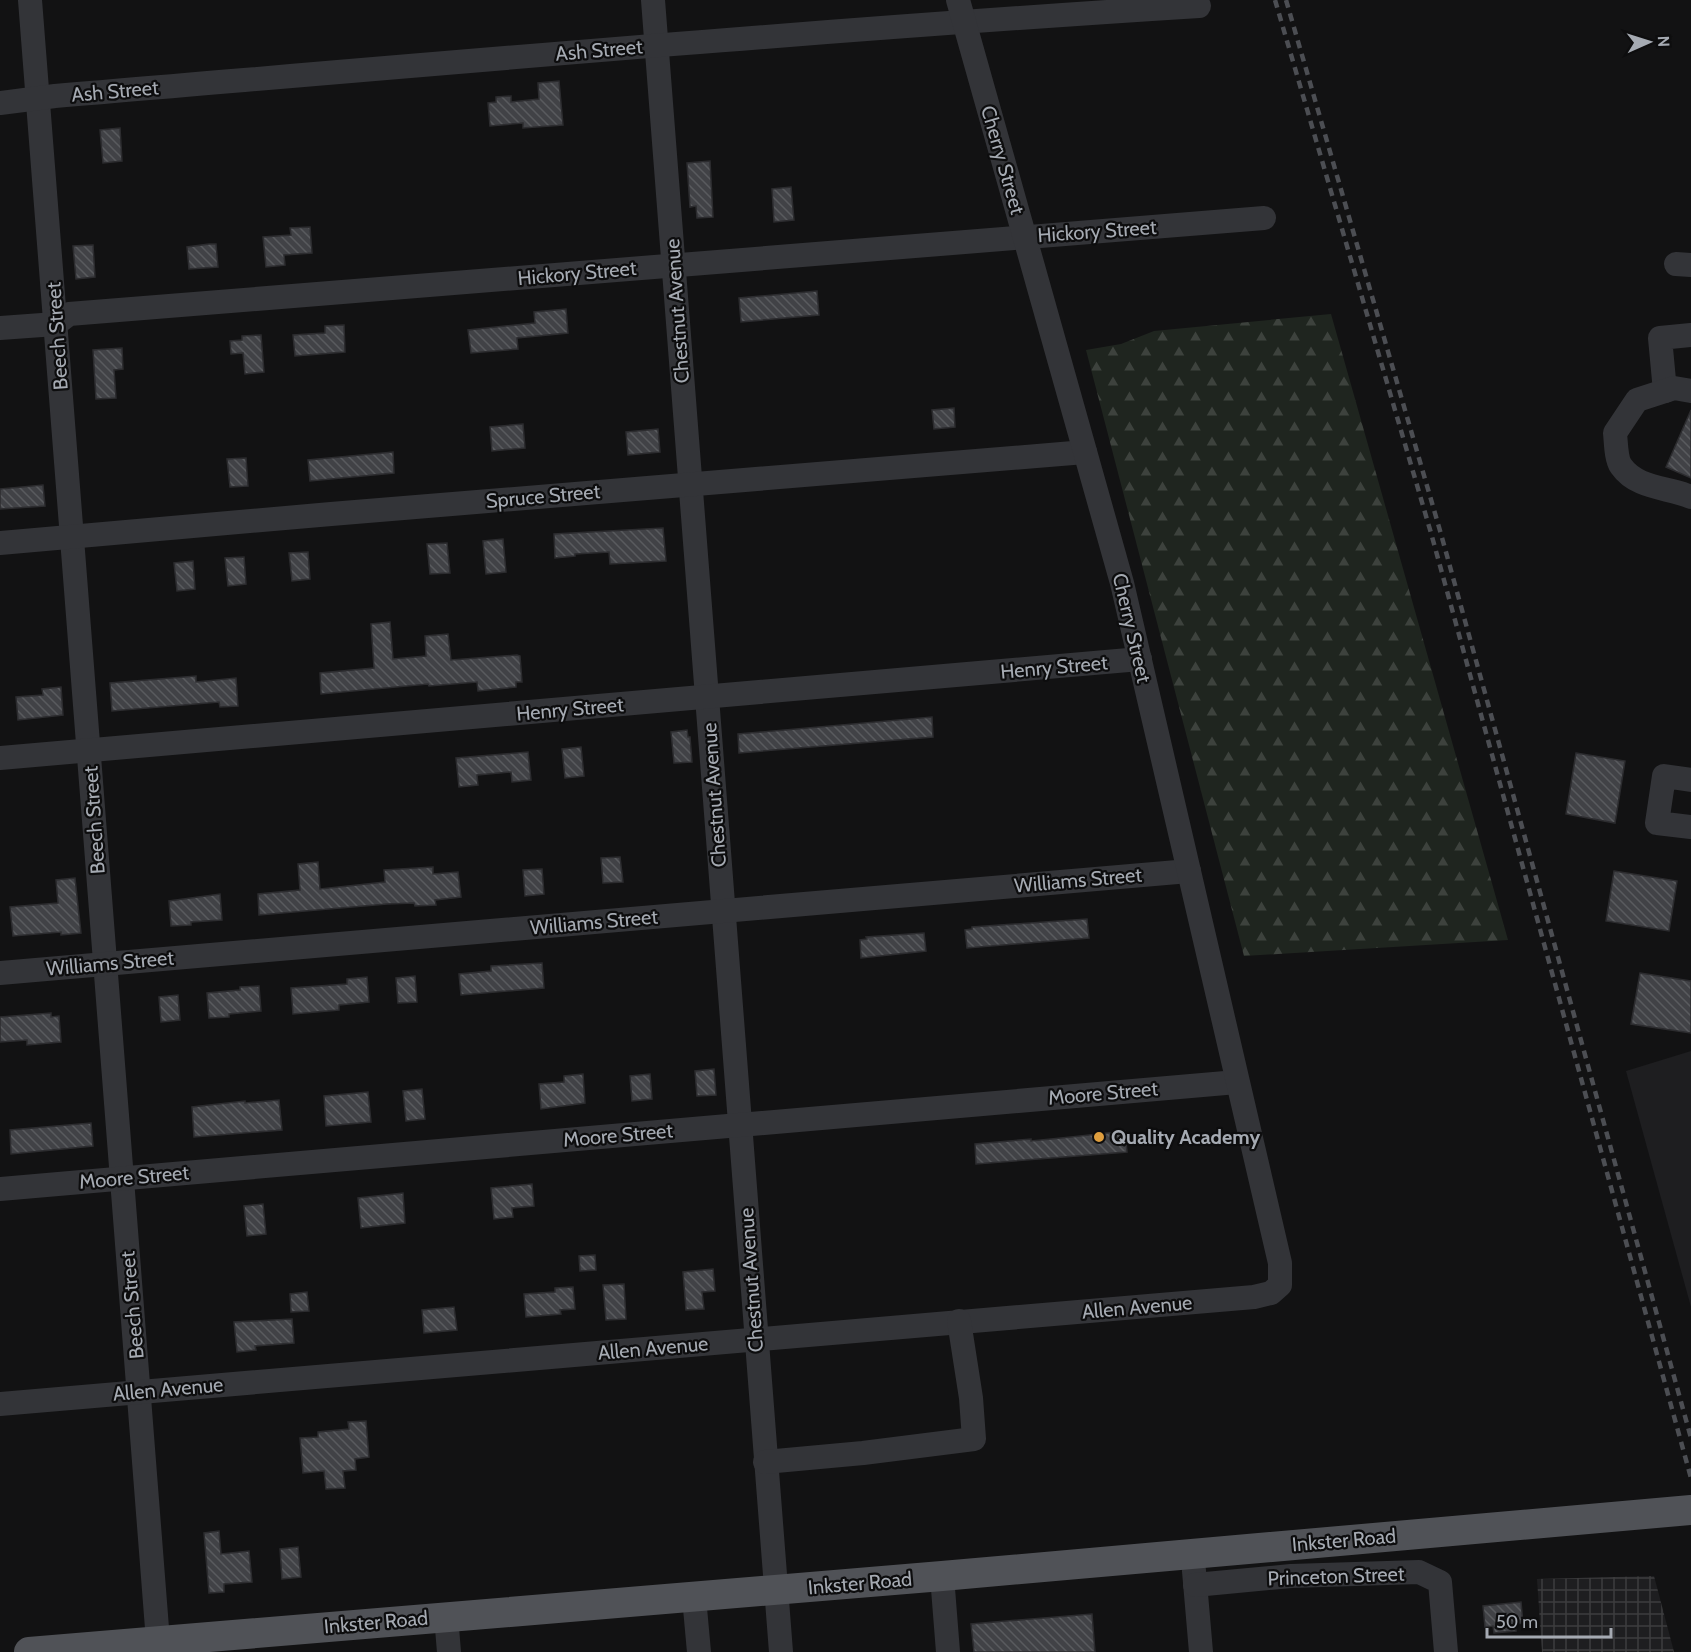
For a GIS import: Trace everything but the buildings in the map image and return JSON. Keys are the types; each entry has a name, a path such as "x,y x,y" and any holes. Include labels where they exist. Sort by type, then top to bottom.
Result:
{"main road":[{"name":"Inkster Road","path":"29,1652 158,1641 197,1645 446,1616 942,1576 1691,1510"}],"street":[{"name":"Beech Street","path":"30,0 158,1641"},
{"name":"Chestnut Avenue","path":"652,0 781,1652"},
{"name":"Ash Street","path":"0,103 656,46 961,10 1199,6"},
{"name":"Cherry Street","path":"961,10 1122,583 1280,1263"},
{"name":"Hickory Street","path":"0,328 56,324 69,314 1264,218"},
{"path":"1665,391 1660,338 1691,335"},
{"path":"1691,391 1674,388 1637,400 1615,433 1620,465 1640,483 1691,496"},
{"name":"Spruce Street","path":"0,543 1085,452"},
{"name":"Henry Street","path":"0,758 1140,659"},
{"path":"1691,780 1664,776 1657,822 1691,827"},
{"name":"Williams Street","path":"0,973 1189,871"},
{"name":"Moore Street","path":"0,1189 1237,1082"},
{"name":"Allen Avenue","path":"0,1404 959,1321 1254,1298 1271,1293 1280,1285 1280,1263"},
{"path":"765,1462 863,1453 974,1438 971,1398 959,1321"},
{"path":"1192,1554 1201,1652"},
{"name":"Princeton Street","path":"1195,1585 1291,1576 1419,1572 1440,1582 1446,1652"},
{"path":"942,1576 948,1652"},
{"path":"694,1597 699,1652"},
{"path":"446,1616 449,1652"}],"shaded area":[{"path":"1691,1051 1691,1307 1626,1071"},
{"path":"1654,1576 1674,1652 1542,1652 1537,1579"}],"green space":[{"path":"1331,314 1508,940 1244,956 1086,350 1121,344 1154,331"}],"railway":[{"path":"1275,0 1431,533 1691,1478"},
{"path":"1286,0 1441,534 1691,1438"}],"place":[{"name":"Quality Academy","path":"1099,1137"}]}
